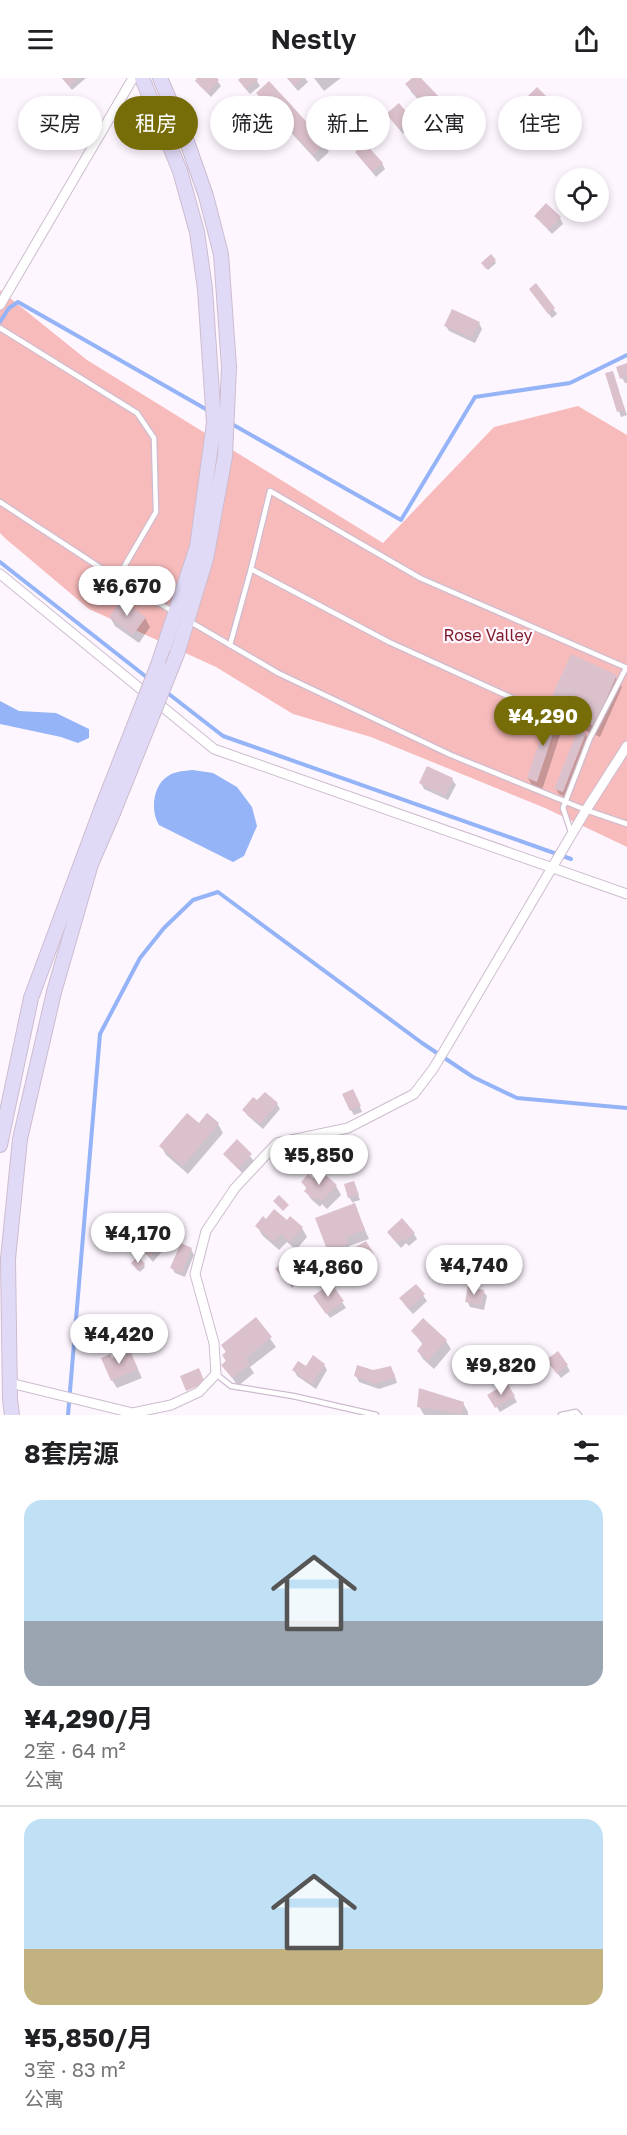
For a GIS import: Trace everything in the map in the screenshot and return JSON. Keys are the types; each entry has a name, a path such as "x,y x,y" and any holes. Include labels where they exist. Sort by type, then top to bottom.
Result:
{"main road":[{"path":"12,1415 9,1399 8,1259 20,1138 54,992 91,864 197,547 214,423 205,289 197,232 180,171 142,78"},
{"path":"0,1145 31,998 107,812 177,654 206,559 225,456 229,367 221,254 199,176 160,78"}],"street":[{"path":"0,305 133,78"},
{"path":"0,574 214,749 627,894"},
{"path":"5,1382 116,1412 133,1413 171,1405 199,1392 216,1374 214,1342 195,1274 206,1230 235,1188 277,1143 348,1128 414,1094 433,1069 586,810 627,746"}],"lane":[{"path":"0,328 137,412 154,438 156,512 121,572"},
{"path":"230,645 270,490 420,578 626,668 590,738 563,808 572,834"},
{"path":"0,502 110,574 278,673 451,755 586,810 627,824"},
{"path":"251,568 389,642 541,711"},
{"path":"216,1374 231,1386 293,1396 376,1415"},
{"path":"561,1415 576,1412 579,1415"}],"green space":[{"name":"Rose Valley","path":"0,290 87,360 383,543 494,427 578,406 627,435 627,847 545,808 371,737 293,714 216,667 89,609 6,539 0,533"}],"water":[{"path":"0,701 19,711 56,713 89,729 89,738 78,743 61,737 0,724"},
{"path":"193,770 213,773 237,787 252,807 257,826 244,856 233,862 159,825 156,819 154,799 159,785 174,773"}],"building":[{"path":"62,78 77,78 69,86"},
{"path":"197,78 217,78 219,80 208,93 195,81"},
{"path":"257,78 258,80 246,89 238,80"},
{"path":"287,78 303,78 294,86"},
{"path":"412,78 421,78 438,96 416,96 405,84"},
{"path":"269,81 283,96 259,96 256,93"},
{"path":"537,87 546,96 528,96"},
{"path":"399,103 402,107 402,127 399,129 390,119 390,111"},
{"path":"294,108 306,121 306,147 294,134"},
{"path":"308,150 318,150 313,155"},
{"path":"371,150 383,163 372,172 355,152"},
{"path":"546,203 555,211 556,222 549,230 534,216"},
{"path":"491,254 496,260 486,269 481,263"},
{"path":"536,283 555,308 548,314 529,289"},
{"path":"452,309 480,322 472,338 444,326"},
{"path":"627,363 627,376 620,379 616,367"},
{"path":"613,371 625,410 617,412 605,373"},
{"path":"121,600 146,617 133,635 109,617"},
{"path":"571,654 617,675 594,726 548,705"},
{"path":"549,713 559,716 537,782 527,778"},
{"path":"578,730 586,733 563,792 554,789"},
{"path":"427,766 453,778 445,796 419,783"},
{"path":"353,1089 361,1106 350,1111 342,1094"},
{"path":"265,1092 278,1103 260,1124 242,1110 253,1097 257,1100"},
{"path":"187,1113 199,1123 207,1113 219,1123 183,1166 159,1146"},
{"path":"237,1139 252,1154 238,1169 223,1154"},
{"path":"320,1170 337,1185 322,1201 317,1197 314,1200 304,1191 307,1188 301,1182 308,1174 313,1178"},
{"path":"354,1181 359,1195 348,1198 344,1184"},
{"path":"279,1195 289,1205 283,1211 273,1201"},
{"path":"355,1203 365,1230 346,1237 348,1244 328,1252 315,1218"},
{"path":"274,1209 287,1220 290,1216 303,1227 290,1242 281,1234 274,1242 255,1226 263,1216 266,1219"},
{"path":"402,1218 415,1233 405,1241 402,1238 397,1243 387,1232"},
{"path":"155,1233 164,1240 150,1257 141,1250"},
{"path":"366,1241 374,1254 351,1267 343,1254"},
{"path":"181,1243 192,1248 182,1273 170,1268"},
{"path":"138,1256 145,1264 138,1271 131,1263"},
{"path":"286,1259 299,1273 288,1283 275,1269"},
{"path":"331,1283 344,1301 326,1314 313,1296"},
{"path":"416,1284 425,1294 409,1309 399,1298"},
{"path":"468,1286 484,1290 481,1305 465,1302"},
{"path":"256,1317 272,1337 246,1358 250,1364 232,1378 221,1365 226,1361 222,1355 226,1352 221,1345"},
{"path":"423,1318 447,1340 428,1361 417,1351 423,1343 411,1331"},
{"path":"130,1350 138,1369 111,1381 101,1358 110,1354 112,1358"},
{"path":"558,1351 568,1365 557,1374 546,1360"},
{"path":"313,1355 325,1364 312,1384 292,1370 298,1361 306,1366"},
{"path":"357,1365 373,1370 391,1366 395,1377 375,1384 354,1376"},
{"path":"199,1368 205,1383 186,1391 180,1376"},
{"path":"507,1383 515,1396 495,1408 487,1395"},
{"path":"419,1388 464,1402 462,1414 417,1407"}],"waterway":[{"path":"0,322 9,308 18,302 211,412"},
{"path":"230,423 401,520 475,397 570,383 627,355"},
{"path":"0,562 149,679"},
{"path":"165,691 223,736 571,859"},
{"path":"68,1415 100,1034 140,958 164,928 193,900 218,892 422,1043 473,1077 517,1098 627,1108"}]}
